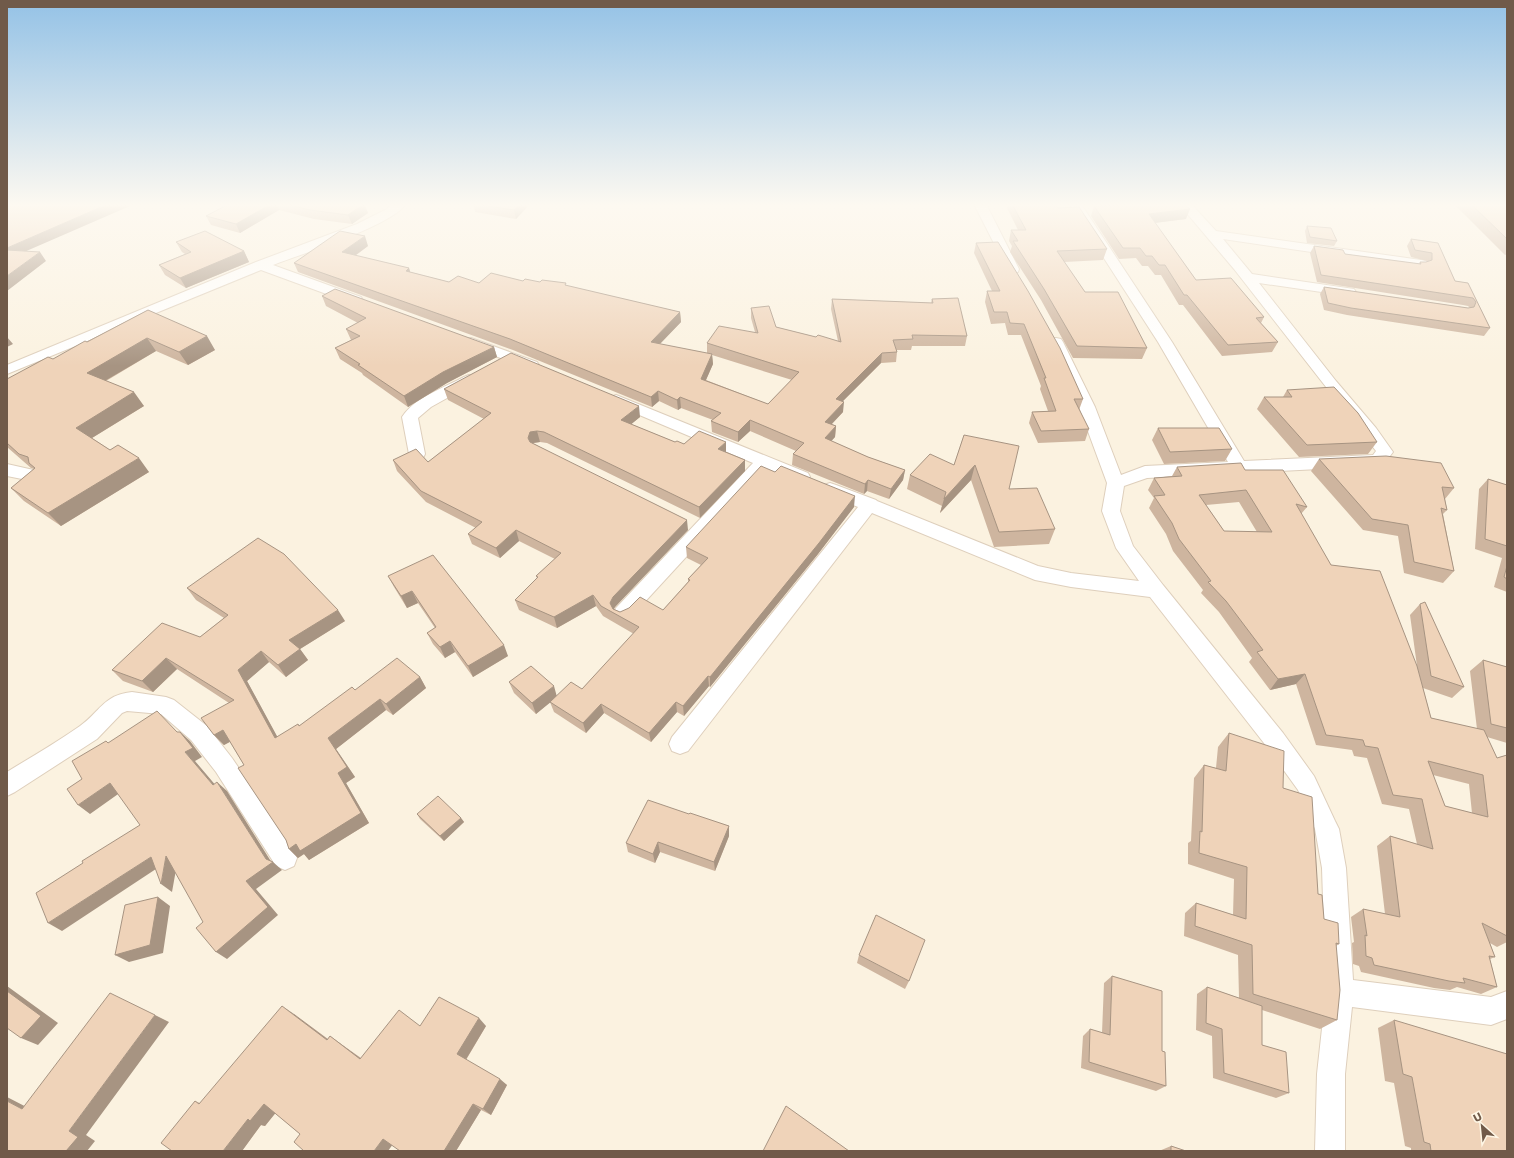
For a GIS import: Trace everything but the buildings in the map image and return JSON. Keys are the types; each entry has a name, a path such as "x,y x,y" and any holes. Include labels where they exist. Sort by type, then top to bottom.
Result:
{"street":[{"path":"7,370 280,258"},
{"path":"1006,258 1020,281"},
{"path":"1110,258 1165,342 1240,468"},
{"path":"1116,483 1145,472 1378,460 1385,452 1375,437 1325,376 1233,258"},
{"path":"1380,258 1421,264"},
{"path":"262,265 374,306"},
{"path":"1248,277 1363,295"},
{"path":"1051,333 1065,359 1087,407 1116,483 1111,511 1125,548 1306,783 1327,829 1334,868 1340,992 1330,1074 1330,1151"},
{"path":"455,336 548,372"},
{"path":"417,454 410,417 425,404 512,357"},
{"path":"599,393 764,462 1036,572 1071,580 1156,590"},
{"path":"623,613 694,525 764,462"},
{"path":"7,470 32,475"},
{"path":"680,744 870,504"},
{"path":"7,785 88,732 114,707 123,702 132,701 166,706 200,733 224,765 285,858"},
{"path":"1340,992 1491,1011 1507,1006"}]}
